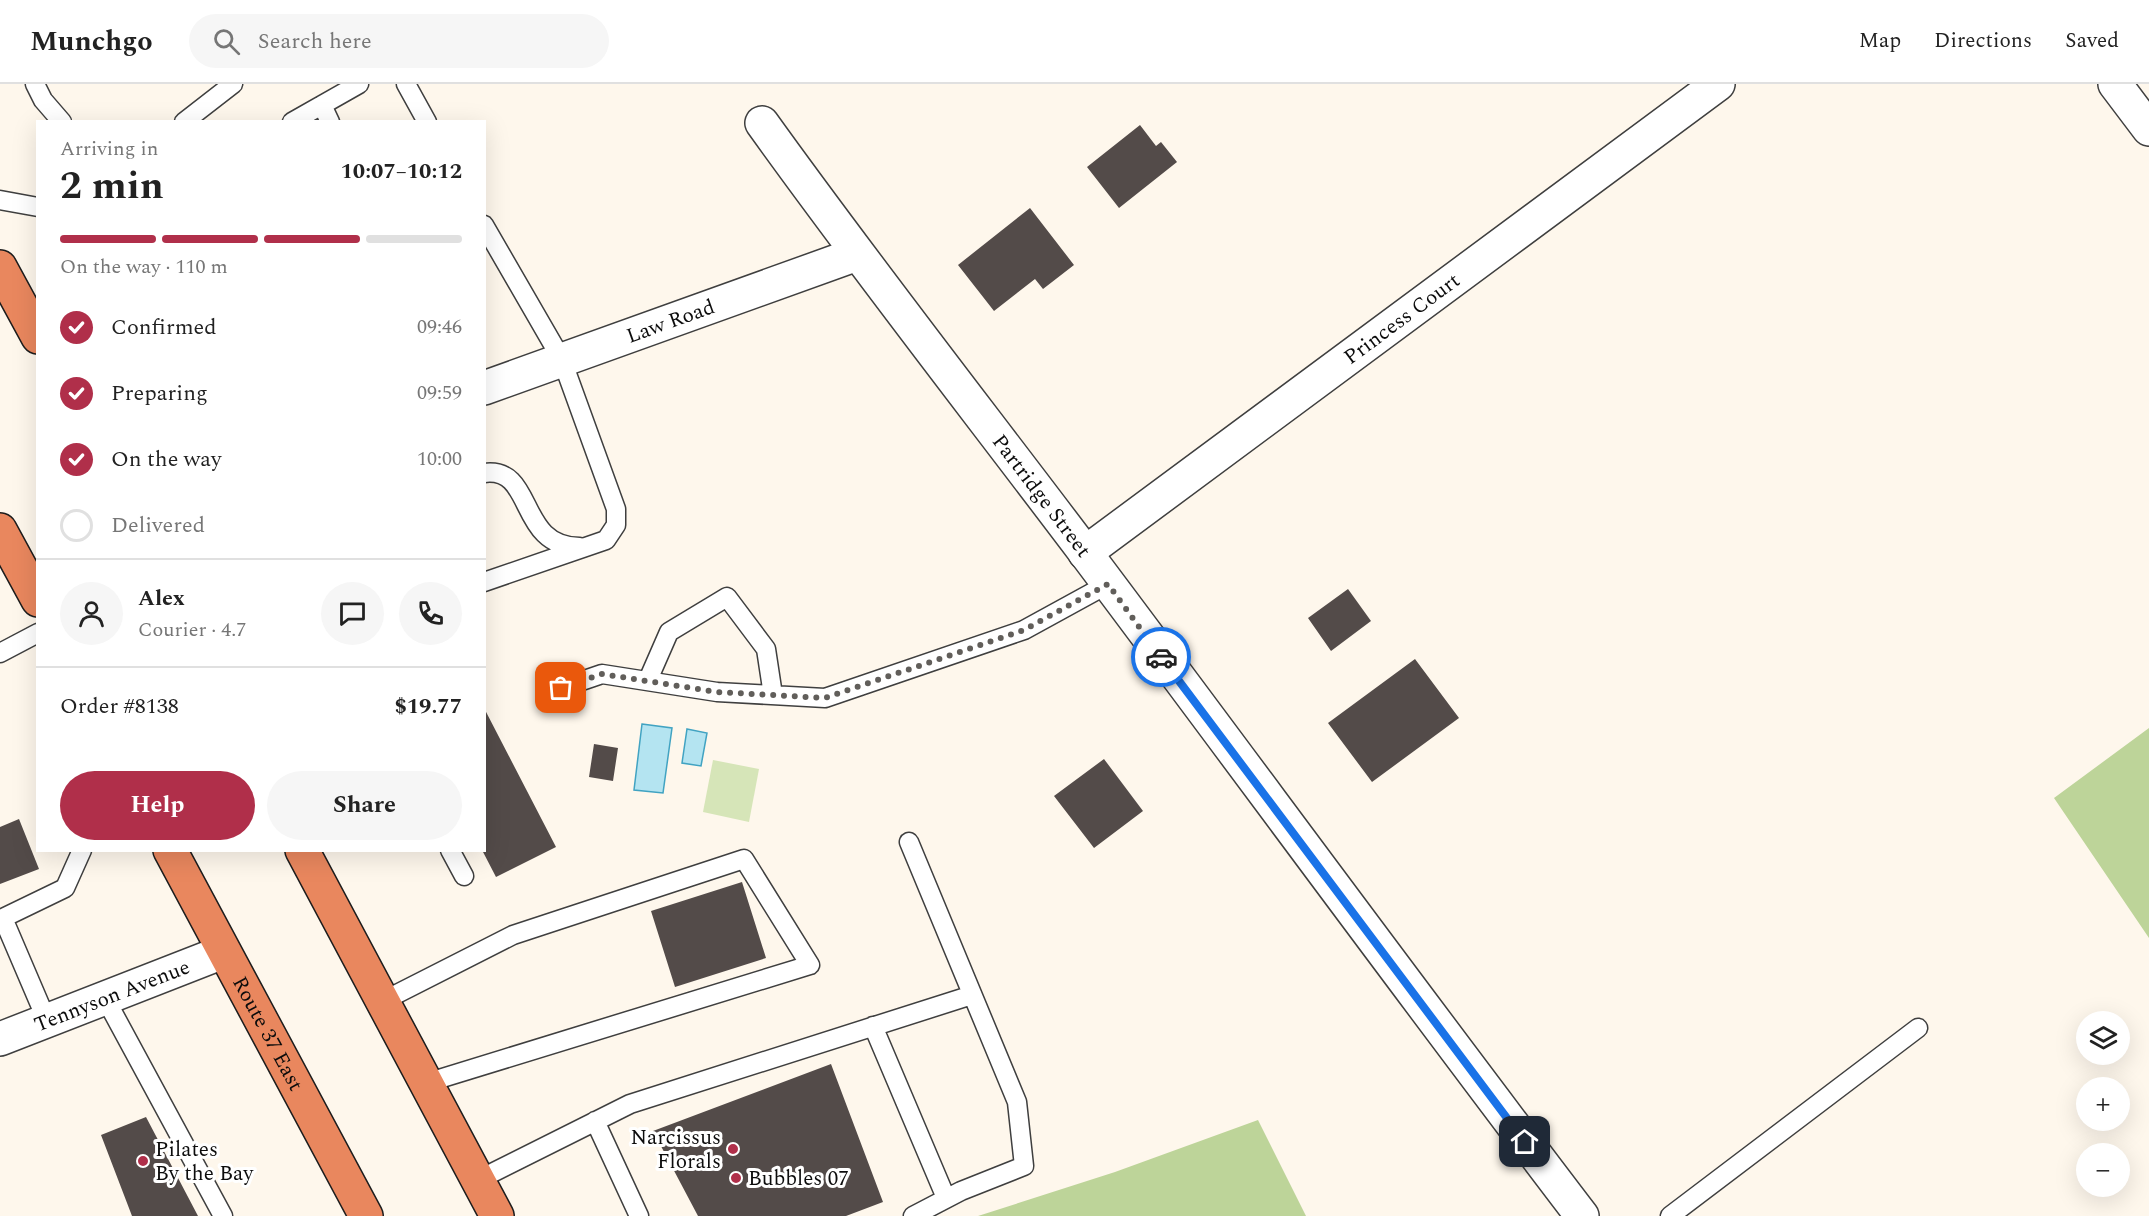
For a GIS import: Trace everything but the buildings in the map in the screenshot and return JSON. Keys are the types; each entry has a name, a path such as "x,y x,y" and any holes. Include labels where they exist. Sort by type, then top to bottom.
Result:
{"highway":[{"path":"0,267 36,333"},
{"path":"0,530 36,596"},
{"name":"Route 37 East","path":"171,852 366,1216"},
{"path":"303,852 497,1216"}],"street":[{"name":"Princess Court","path":"1085,553 1718,84"},
{"path":"2115,84 2149,129"},
{"name":"Partridge Street","path":"762,123 857,254 1085,553 1384,957 1582,1216"},
{"name":"Law Road","path":"486,387 857,254"},
{"name":"Tennyson Avenue","path":"0,1039 223,952"}],"lane":[{"path":"35,84 43,100 60,120"},
{"path":"187,120 232,84"},
{"path":"296,120 359,84"},
{"path":"406,84 426,120"},
{"path":"322,105 329,120"},
{"path":"0,201 36,207"},
{"path":"486,581 606,540 616,525 616,509 562,360 487,237"},
{"path":"486,473 499,473 517,484 531,518 545,537 566,547 585,547"},
{"path":"561,688 602,674 717,692 825,698 1024,630 1108,584"},
{"path":"648,680 669,632 727,597 766,649 773,695"},
{"path":"0,653 36,634"},
{"path":"909,842 1017,1102 1024,1166 946,1198 912,1216"},
{"path":"451,852 464,876"},
{"path":"47,1021 3,918 65,888 80,855"},
{"path":"383,1001 513,935 744,859 810,965 426,1083"},
{"path":"478,1180 630,1104 972,995"},
{"path":"105,998 223,1216"},
{"path":"873,1026 946,1198"},
{"path":"1670,1216 1918,1028"},
{"path":"595,1121 639,1216"}],"green space":[{"path":"2149,728 2149,938 2054,798"},
{"path":"713,760 759,769 749,822 703,812"},
{"path":"1258,1120 1306,1216 978,1216 1115,1172"}],"water":[{"path":"642,724 672,728 663,793 634,790"},
{"path":"687,729 707,733 701,766 682,763"}],"way so far":[{"path":"561,688 602,674 717,692 825,698 1024,630 1108,584 1161,657"}],"place":[{"name":"Narcissus Florals","path":"733,1149"},
{"name":"Pilates By the Bay","path":"143,1161"},
{"name":"Bubbles 07","path":"736,1178"}],"route":[{"path":"1161,657 1525,1142"}]}
